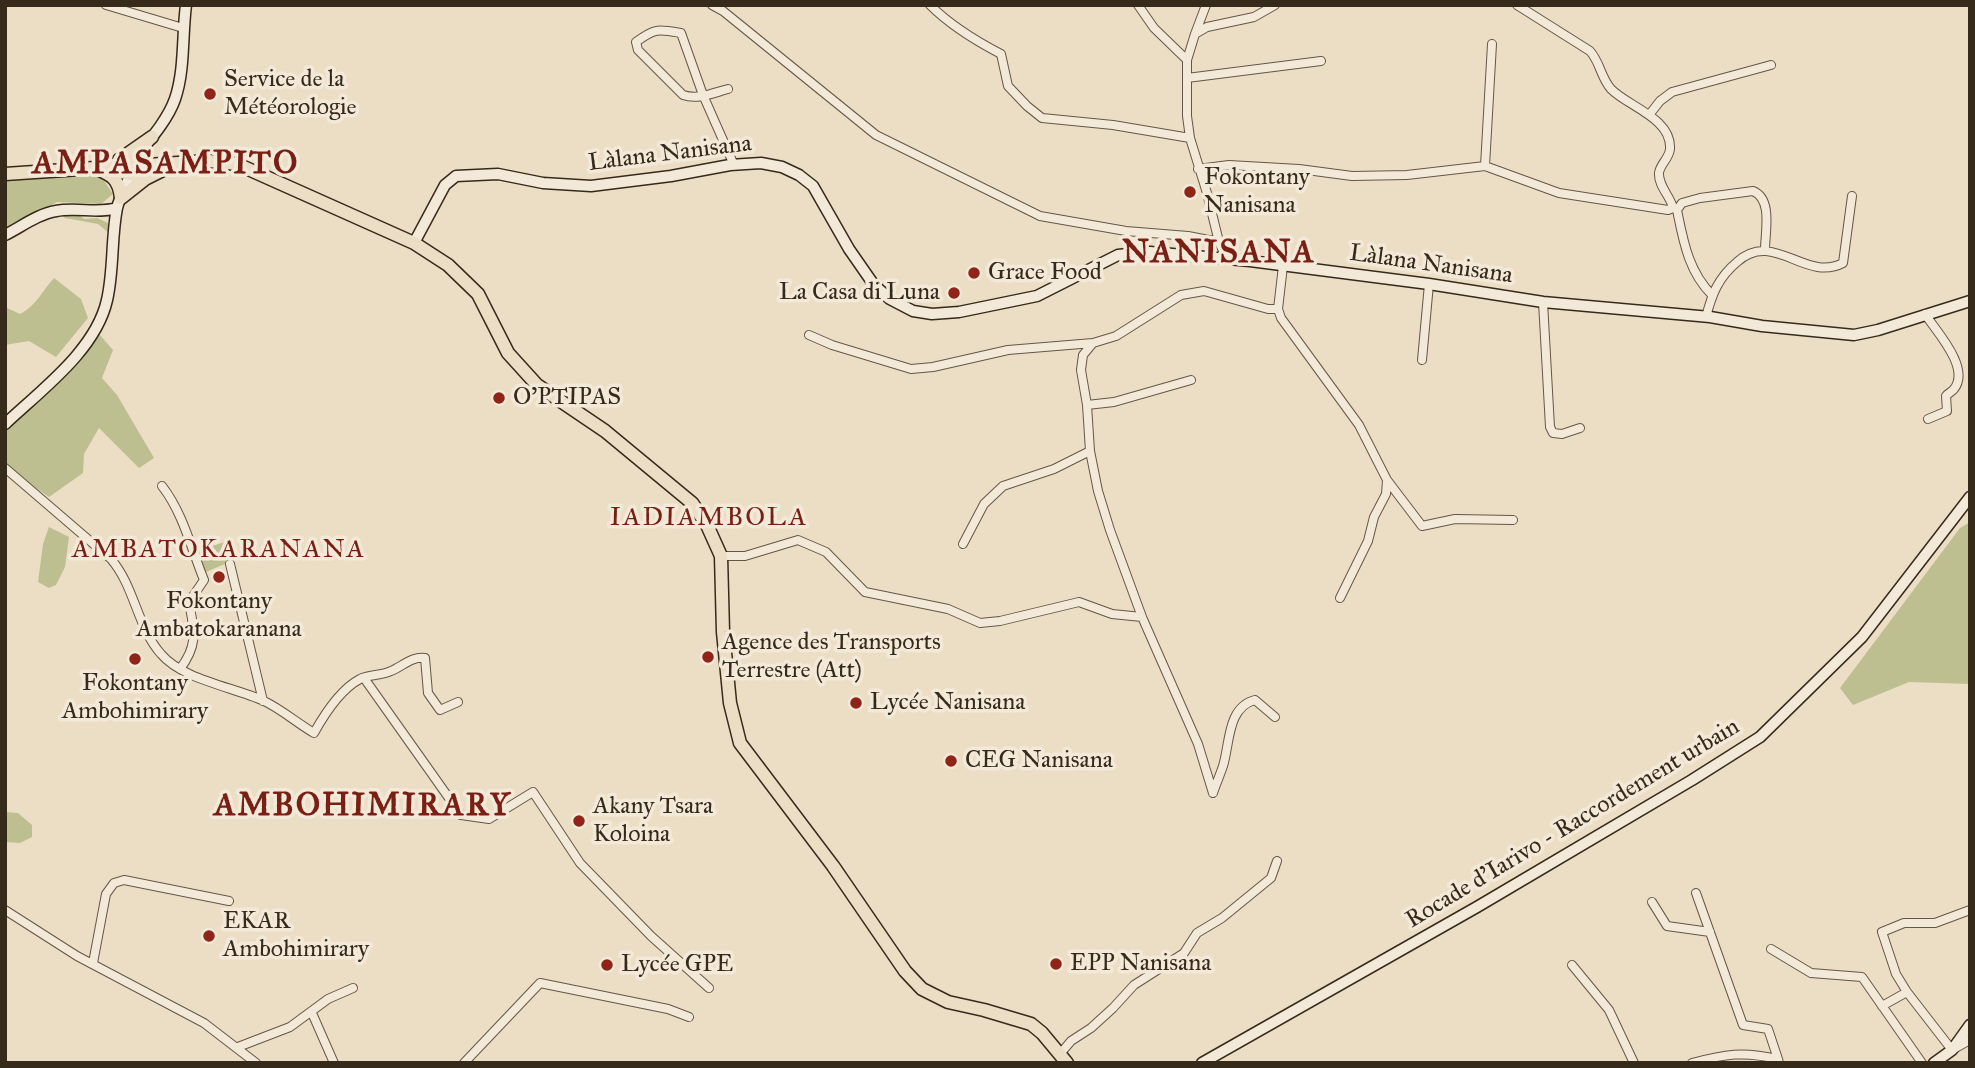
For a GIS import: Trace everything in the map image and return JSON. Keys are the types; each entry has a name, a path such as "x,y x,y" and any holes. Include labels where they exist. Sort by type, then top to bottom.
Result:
{"main road":[{"path":"152,137 153,154 157,159 164,163 178,164"},
{"path":"95,168 126,156 152,137"},
{"path":"5,174 136,168 209,161 237,164 414,243 448,265 478,294 508,353 537,385 605,431 692,503 707,525 721,556 723,632 729,691 740,743 833,866 905,971 922,989 948,1002 1031,1024 1064,1058"},
{"path":"119,203 145,179 178,164"},
{"path":"95,168 116,179 119,184 119,203"}],"street":[{"path":"106,5 183,28"},
{"path":"5,424 80,351 98,328 111,282 119,203 152,137 175,100 186,5"},
{"path":"712,5 734,19 876,135 1040,216 1126,231 1188,236 1219,242"},
{"path":"930,5 976,41 1001,54 1008,86 1042,118 1114,125 1190,138"},
{"path":"1139,5 1154,28 1186,60"},
{"path":"1206,5 1186,60 1187,116 1198,169 1219,242 1227,259"},
{"path":"1195,34 1207,27 1254,17 1275,5"},
{"path":"1198,169 1229,165 1299,169 1352,176 1407,175 1486,166 1559,193 1668,211 1673,208 1664,191 1659,172 1670,153 1670,144 1663,130 1649,115 1612,90 1590,51 1517,5"},
{"path":"727,89 703,95 692,98 683,95 638,50 636,42 657,29 681,33 703,95 734,165"},
{"path":"1486,166 1492,44"},
{"path":"1187,78 1321,61"},
{"path":"1649,115 1660,101 1672,92 1771,65"},
{"name":"Làlana Nanisana","path":"414,243 445,185 456,176 498,174 543,183 591,186 761,163 782,167 813,186 849,249 874,285 890,299 913,311 932,314 959,312 1037,296 1118,256 1150,252 1429,284 1543,302 1706,317 1762,326 1854,335 1970,301"},
{"path":"1712,295 1700,284 1692,270 1677,210 1682,203 1700,198 1757,192 1766,208 1765,250"},
{"path":"1706,317 1717,282 1747,253 1765,250 1807,265 1841,265 1846,255 1852,196"},
{"path":"5,235 53,211 107,211 119,203"},
{"path":"1283,266 1278,309 1287,329 1359,425 1387,480 1422,526 1455,519 1513,520"},
{"path":"1422,360 1429,284"},
{"path":"809,335 832,345 911,369 933,367 1008,350 1093,343 1116,336 1181,295 1204,291 1268,309 1278,309"},
{"path":"1543,302 1550,427 1553,433 1562,434 1580,428"},
{"path":"1925,314 1951,352 1959,374 1954,390 1946,396 1947,411 1928,419"},
{"path":"1093,343 1083,355 1081,370 1090,451 1098,491 1142,617 1198,744 1213,793 1236,714 1246,702 1255,700 1275,717"},
{"path":"1087,405 1114,402 1191,380"},
{"path":"963,544 984,504 1003,486 1054,469 1090,451"},
{"path":"5,468 111,559 124,578 159,652 180,669 263,701 314,733 343,693 364,678 389,673 417,657 425,658 428,693 440,710 458,702"},
{"path":"1340,598 1368,541 1374,517 1386,494 1387,480"},
{"path":"162,486 173,499 204,580 189,602 194,633 190,655 180,669"},
{"name":"Rocade d'Iarivo - Raccordement urbain","path":"1202,1063 1488,901 1760,737 1862,636 1970,497"},
{"path":"721,556 745,556 798,540 826,552 864,592 948,609 981,623 1079,602 1112,614 1142,617"},
{"path":"230,564 263,701"},
{"path":"364,678 461,815 489,818 533,792 580,863 651,936 709,988"},
{"path":"1064,1058 1071,1041 1090,1028 1134,985 1184,953 1197,933 1222,918 1271,878 1277,861"},
{"path":"93,963 106,894 114,883 124,880 229,901"},
{"path":"1696,893 1743,1025 1768,1029 1778,1061"},
{"path":"1652,902 1667,926 1710,932"},
{"path":"5,910 56,944 204,1023 256,1063"},
{"path":"1952,1050 1896,974 1882,932 1904,923 1935,923 1970,910"},
{"path":"1771,949 1811,973 1862,977 1922,1063"},
{"path":"1572,965 1609,1010 1634,1063"},
{"path":"464,1063 540,983 668,1009 689,1017"},
{"path":"238,1047 290,1027 328,999 353,988"},
{"path":"1882,1006 1907,992"},
{"path":"312,1013 334,1063"},
{"path":"1952,1050 1970,1025"},
{"path":"1934,1063 1970,1040"},
{"path":"1692,1063 1728,1053 1761,1055 1778,1061"}],"green space":[{"path":"86,174 103,179 113,194 101,204 57,202 5,233 5,179"},
{"path":"79,214 84,219 97,218 108,223 109,233 98,224 65,218 62,215"},
{"path":"54,278 81,299 88,318 56,357 29,341 5,345 5,307 20,314 26,311"},
{"path":"99,334 113,350 102,378 117,395 154,458 139,468 99,428 84,454 83,473 49,497 5,467 5,430"},
{"path":"1970,522 1970,684 1909,682 1853,705 1840,688 1960,528"},
{"path":"49,527 69,537 65,567 56,585 49,588 38,582 43,544"},
{"path":"225,542 232,561 201,574 193,552"},
{"path":"5,812 18,813 32,825 32,837 20,843 5,842"}],"place":[{"name":"Service de la Météorologie","path":"210,94"},
{"name":"Fokontany Nanisana","path":"1190,192"},
{"name":"Grace Food","path":"974,273"},
{"name":"La Casa di Luna","path":"954,293"},
{"name":"O'PTIPAS","path":"499,398"},
{"name":"Fokontany Ambatokaranana","path":"219,577"},
{"name":"Agence des Transports Terrestre (Att)","path":"708,657"},
{"name":"Fokontany Ambohimirary","path":"135,659"},
{"name":"Lycée Nanisana","path":"856,703"},
{"name":"CEG Nanisana","path":"951,761"},
{"name":"Akany Tsara Koloina","path":"579,821"},
{"name":"EKAR Ambohimirary","path":"209,936"},
{"name":"EPP Nanisana","path":"1056,964"},
{"name":"Lycée GPE","path":"607,965"}],"district":[{"name":"AMPASAMPITO","path":"166,165"},
{"name":"NANISANA","path":"1219,254"},
{"name":"IADIAMBOLA","path":"709,519"},
{"name":"AMBATOKARANANA","path":"219,551"},
{"name":"AMBOHIMIRARY","path":"363,807"}]}
